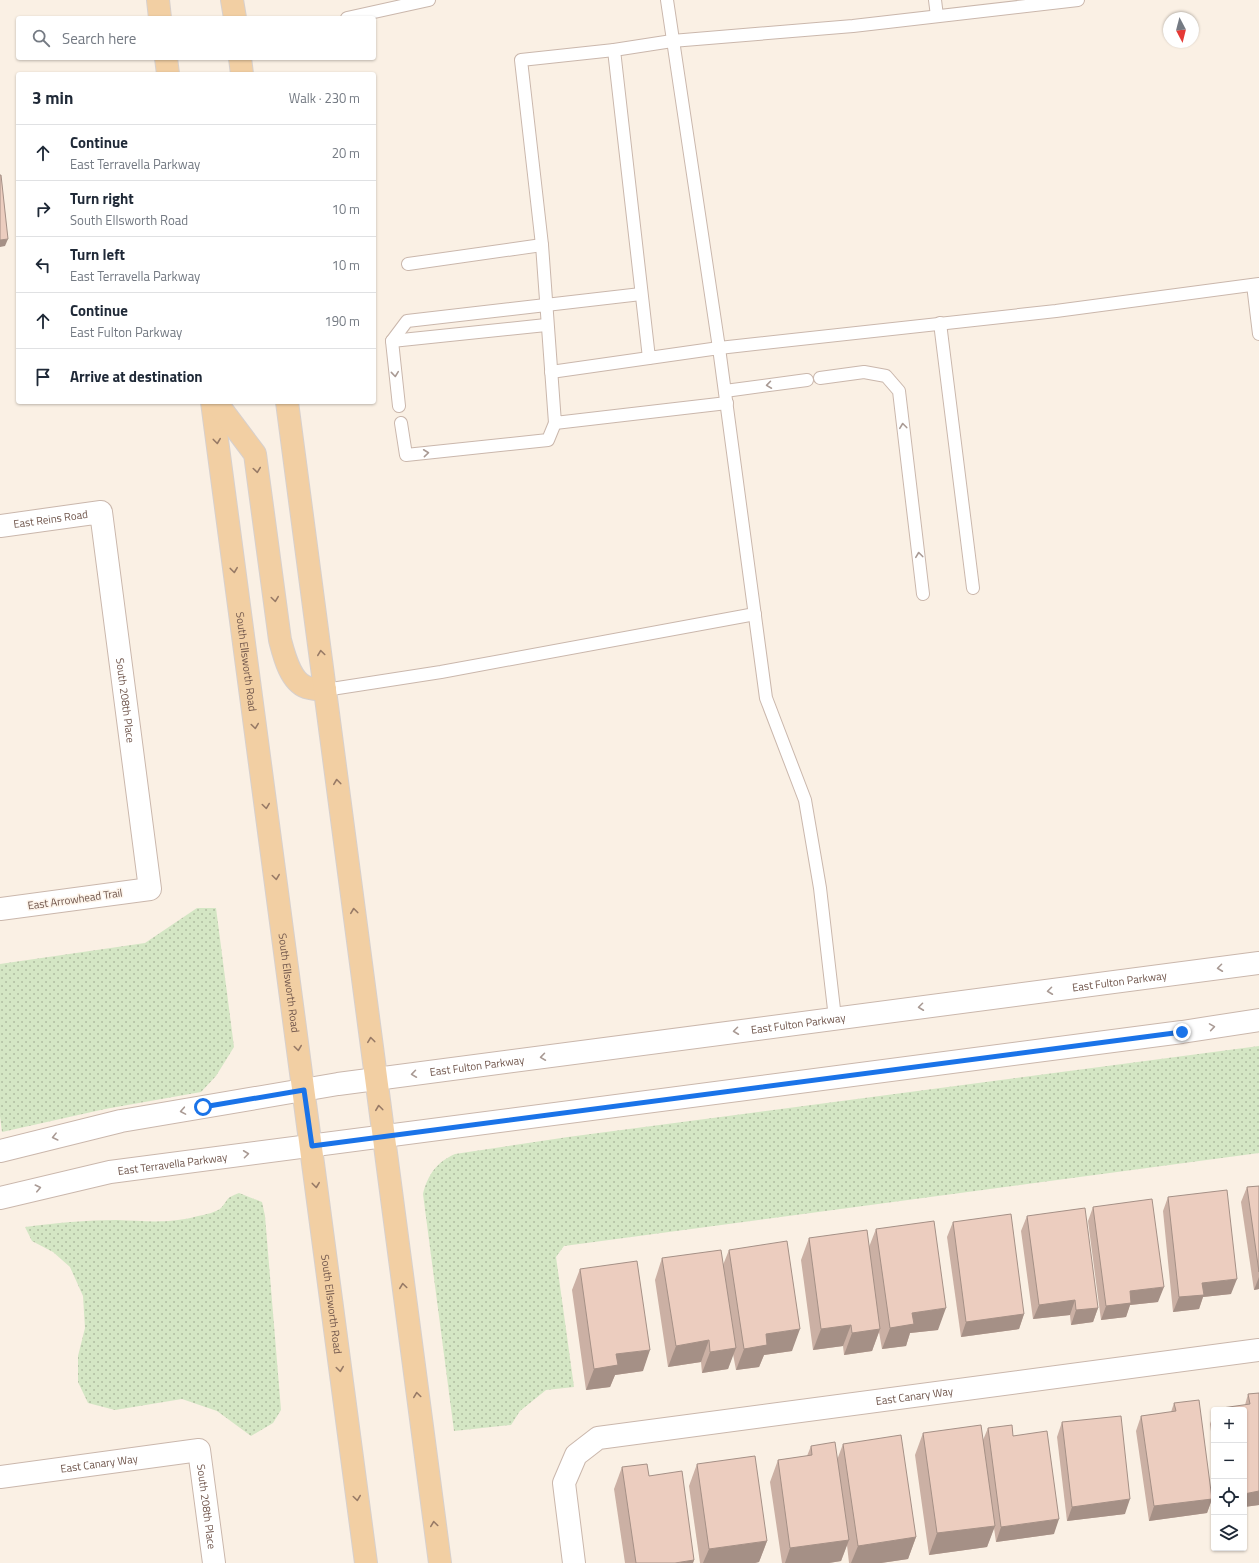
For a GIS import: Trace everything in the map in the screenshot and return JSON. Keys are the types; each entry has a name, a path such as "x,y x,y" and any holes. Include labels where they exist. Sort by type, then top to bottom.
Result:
{"main road":[{"path":"158,0 160,16"},
{"path":"232,0 235,16"},
{"path":"166,60 168,72"},
{"path":"240,60 242,72"},
{"name":"South Ellsworth Road","path":"212,404 312,1146 366,1563"},
{"path":"218,404 255,454 280,640 286,661 294,676 305,686 326,690"},
{"path":"287,404 326,690 382,1137 440,1563"}],"street":[{"name":"East Reins Road","path":"0,526 101,512"},
{"name":"South 208th Place","path":"101,512 150,889"},
{"name":"East Arrowhead Trail","path":"0,909 150,889"},
{"name":"East Fulton Parkway","path":"304,1090 375,1079 1259,963"},
{"path":"382,1137 1182,1032 1259,1020"},
{"path":"0,1151 121,1121 304,1090"},
{"name":"East Terravella Parkway","path":"0,1198 110,1172 382,1137"},
{"name":"East Canary Way","path":"574,1563 564,1483 576,1455 598,1438 1259,1350"},
{"name":"South 208th Place","path":"198,1450 214,1563"},
{"name":"East Canary Way","path":"0,1477 198,1450"}],"lane":[{"path":"356,16 429,0"},
{"path":"667,0 726,397 766,698 805,800 820,888 835,1018"},
{"path":"935,0 938,16"},
{"path":"401,423 406,456 548,440 555,423 546,325 542,245 521,60 614,50 672,41 853,26 1078,0"},
{"path":"614,50 649,358"},
{"path":"408,264 542,245"},
{"path":"550,372 719,348 1056,311 1256,284 1259,334"},
{"path":"399,406 392,341 407,321 641,294"},
{"path":"456,315 458,334"},
{"path":"940,323 973,588"},
{"path":"392,341 546,325"},
{"path":"820,378 864,372 886,376 899,392 923,594"},
{"path":"555,423 726,397 807,380"},
{"path":"326,690 441,672 755,614"}],"green space":[{"path":"197,908 216,908 234,1047 216,1076 201,1092 105,1109 2,1132 0,1116 0,964 145,943"},
{"path":"1259,1046 1259,1153 564,1246 556,1257 574,1387 546,1390 520,1411 511,1425 454,1431 423,1194 428,1180 438,1165 455,1154 568,1137"},
{"path":"239,1193 262,1202 265,1216 281,1410 273,1423 251,1436 217,1411 182,1399 115,1410 88,1403 78,1382 78,1356 85,1328 83,1296 70,1267 53,1252 32,1241 25,1227 94,1221 158,1221 187,1219 217,1211 229,1198"}],"building":[{"path":"0,175 8,239 0,240"},
{"path":"1259,1186 1259,1272 1247,1187"},
{"path":"1227,1190 1237,1279 1202,1283 1204,1295 1179,1297 1168,1197"},
{"path":"1152,1199 1164,1287 1130,1291 1131,1303 1106,1306 1093,1207"},
{"path":"1085,1208 1098,1308 1076,1310 1075,1300 1039,1305 1027,1216"},
{"path":"1011,1214 1024,1314 966,1322 953,1222"},
{"path":"934,1221 946,1308 912,1313 914,1324 890,1328 876,1229"},
{"path":"867,1230 880,1329 852,1333 851,1325 821,1329 809,1238"},
{"path":"787,1241 800,1329 766,1334 767,1345 744,1349 729,1250"},
{"path":"721,1250 736,1348 710,1352 709,1340 676,1346 662,1258"},
{"path":"637,1261 650,1350 616,1354 618,1365 594,1369 580,1269"},
{"path":"1259,1393 1259,1491 1247,1493 1247,1407 1229,1407 1250,1404 1248,1394"},
{"path":"1199,1400 1211,1499 1154,1506 1141,1416 1176,1411 1174,1403"},
{"path":"1121,1416 1130,1499 1072,1507 1062,1422"},
{"path":"981,1425 995,1526 937,1533 923,1433"},
{"path":"1012,1425 1013,1436 1047,1431 1059,1519 1001,1527 988,1428"},
{"path":"901,1435 916,1537 858,1546 843,1444"},
{"path":"835,1442 849,1540 790,1548 778,1460 812,1455 811,1446"},
{"path":"755,1456 767,1541 709,1549 697,1464"},
{"path":"647,1464 649,1476 682,1471 694,1560 675,1563 636,1563 622,1467"}],"route":[{"path":"203,1107 304,1090 312,1146 1182,1032"}]}
